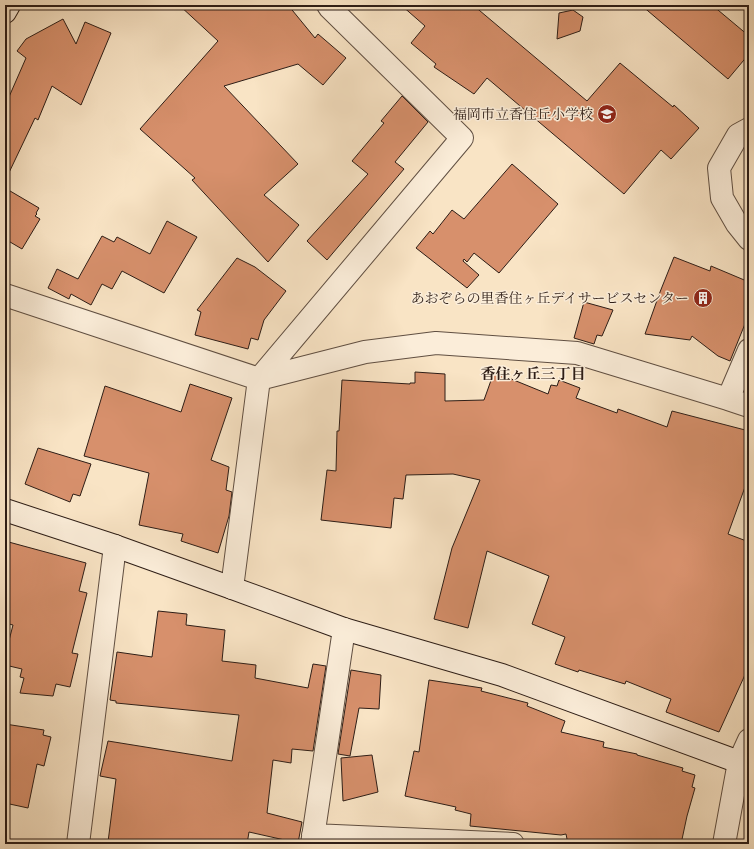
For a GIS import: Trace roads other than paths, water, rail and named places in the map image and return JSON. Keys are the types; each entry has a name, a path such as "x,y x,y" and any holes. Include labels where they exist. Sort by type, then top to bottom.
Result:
{"street":[{"path":"5,12 8,5"},
{"path":"232,588 259,379 462,138 328,5"},
{"path":"749,129 738,135 719,168 722,198 737,224 749,239"},
{"path":"5,295 259,379 366,352 436,343 577,353 749,406"},
{"path":"728,399 749,350"},
{"path":"5,510 115,546 344,629 502,675 744,764"},
{"path":"78,844 115,546"},
{"path":"344,629 312,839 513,844"},
{"path":"724,844 749,740"}],"place":[{"name":"福岡市立香住丘小学校","path":"607,114"},
{"name":"あおぞらの里香住ヶ丘デイサービスセンター","path":"703,298"}],"district":[{"name":"香住ヶ丘三丁目","path":"533,374"}]}
